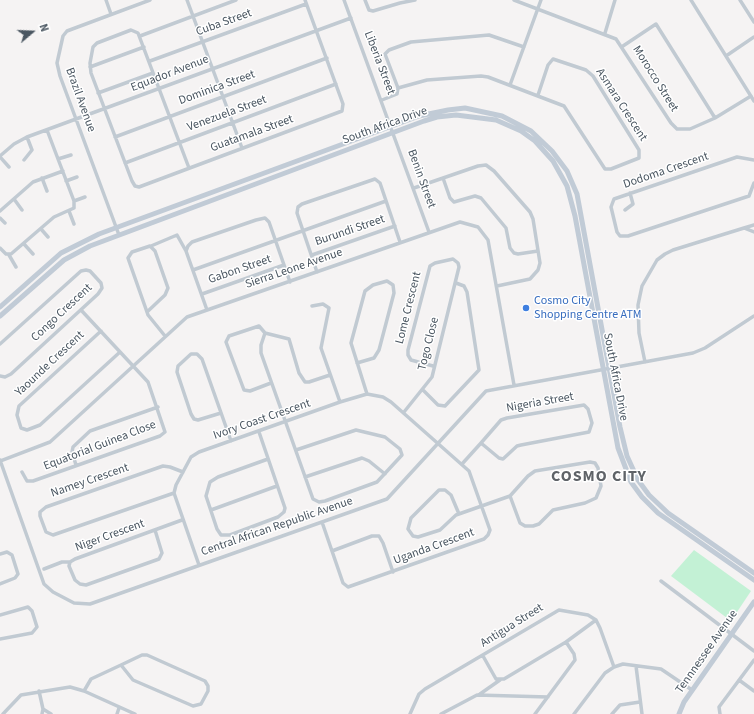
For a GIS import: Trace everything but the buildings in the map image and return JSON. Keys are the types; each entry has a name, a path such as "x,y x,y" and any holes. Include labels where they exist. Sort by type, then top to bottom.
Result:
{"street":[{"path":"106,0 111,14"},
{"name":"Brazil Avenue","path":"119,235 57,68 63,36 70,29 150,0"},
{"path":"187,0 242,148"},
{"path":"140,36 236,0"},
{"name":"Liberia Street","path":"344,0 394,133"},
{"path":"365,0 369,10 373,12 400,2 415,0"},
{"name":"Morocco Street","path":"514,0 613,36 623,46 674,127 680,131 690,129 715,118 751,96"},
{"path":"510,85 541,0"},
{"path":"605,33 615,0"},
{"path":"691,0 754,100"},
{"path":"740,0 754,22"},
{"name":"Guatamala Street","path":"90,67 104,110 132,181 137,187 341,112 343,104 306,2"},
{"name":"Cuba Street","path":"150,61 306,2"},
{"name":"Equador Avenue","path":"0,156 14,144 27,137 104,110 351,18"},
{"path":"623,46 656,24 715,118"},
{"path":"90,67 94,45 131,30 136,31 140,36 150,61 153,73 189,168"},
{"path":"382,100 397,94 398,88 385,54 389,50 411,42 489,35 524,47"},
{"path":"726,56 754,37"},
{"path":"90,67 144,47"},
{"name":"Dominica Street","path":"115,137 327,58"},
{"name":"Asmara Crescent","path":"553,59 586,70 593,76 639,150 639,158 611,169 605,169 564,106 538,95 548,65 553,59"},
{"path":"98,93 153,73"},
{"path":"398,88 427,80 481,76 538,95"},
{"name":"Venezuela Street","path":"125,163 336,84"},
{"name":"South Africa Drive","path":"0,307 61,254 87,239 419,116 438,111 472,109 502,116 531,131 552,150 567,171 577,194 627,456 643,488 668,513 754,573"},
{"name":"South Africa Drive","path":"0,316 67,258 90,246 437,117 468,116 496,120 521,131 542,148 561,174 571,197 621,456 626,471 639,493 665,519 754,580"},
{"path":"9,255 24,244 54,217 74,208 74,201 47,130"},
{"name":"Benin Street","path":"394,133 429,232"},
{"path":"24,160 32,150 27,137"},
{"path":"58,159 71,155"},
{"path":"0,156 9,167"},
{"name":"Dodoma Crescent","path":"749,196 622,237 617,232 611,207 614,199 738,157 754,160"},
{"path":"414,188 478,166 486,165 490,167 532,216 539,267 533,276 522,282 497,286"},
{"path":"0,211 32,184 42,178 63,171"},
{"path":"66,181 77,177"},
{"path":"42,178 47,191"},
{"path":"443,178 450,198 454,202 475,196 481,198 506,228 510,248 514,253 518,254 538,251"},
{"path":"317,272 297,209 302,204 373,179 380,183 400,242"},
{"path":"754,183 749,196 754,198"},
{"path":"625,210 633,204 630,193"},
{"path":"74,201 85,197"},
{"path":"14,199 22,210"},
{"path":"193,270 386,201"},
{"path":"70,211 74,224"},
{"path":"0,218 5,223"},
{"path":"186,251 192,242 262,218 267,219 270,222 290,282"},
{"name":"Sierra Leone Avenue","path":"0,461 50,442 134,366 184,318 460,222 472,224 482,230 490,245 514,385"},
{"path":"645,362 639,333 638,309 642,286 658,260 673,250 754,225"},
{"name":"Burundi Street","path":"312,255 394,226"},
{"path":"744,228 754,232"},
{"path":"41,229 48,237"},
{"path":"165,336 151,320 147,312 128,257 132,252 177,235 186,251 207,310"},
{"path":"24,244 33,254"},
{"path":"147,312 165,295 168,288 156,253 151,246"},
{"path":"0,248 9,255 16,267"},
{"name":"Lome Crescent","path":"433,366 414,361 408,355 430,266 449,258 456,260 459,268 456,283"},
{"name":"Gabon Street","path":"202,294 284,265"},
{"name":"Congo Crescent","path":"0,344 79,272 86,270 92,273 101,283 102,288 81,310 10,374 5,377 0,376"},
{"path":"357,363 374,358 379,350 394,293 393,285 387,281 373,285 365,291 351,343 357,363 367,394 386,399 404,412 438,443"},
{"path":"423,390 438,405 445,406 479,370 466,288 456,283"},
{"name":"Togo Close","path":"404,412 432,377 433,366 456,283"},
{"path":"312,306 323,304 328,308 320,348 340,402"},
{"name":"Equatorial Guinea Close","path":"22,472 27,481 33,481 162,435 165,428 150,384 81,310"},
{"name":"Central African Republic Avenue","path":"0,461 42,580 46,587 78,604 90,604 391,496 486,391 700,351 754,316"},
{"path":"271,383 250,391 244,390 226,342 229,336 254,326 261,328 265,333 289,339 299,373 305,382 330,375"},
{"name":"Yaounde Crescent","path":"101,331 19,406 17,415 21,428 27,430 40,425 120,352"},
{"path":"265,333 260,350 313,499 319,502 377,482 400,458 401,452 386,437 380,434 353,430 296,450"},
{"path":"221,413 198,420 194,420 191,414 177,372 180,365 192,354 200,356 202,359 231,441"},
{"name":"Ivory Coast Crescent","path":"174,493 190,458 194,454 285,423 340,402 367,394"},
{"name":"Nigeria Street","path":"462,464 480,443 501,420 514,416 584,405 588,409 592,423 589,432 521,445 501,459 480,443"},
{"path":"76,465 72,452 73,448 90,431 158,407"},
{"path":"259,432 285,508 284,514 230,535 224,536 219,533 206,494 210,482 218,477 268,459"},
{"name":"Uganda Crescent","path":"322,522 343,583 346,587 352,587 486,538 490,530 472,475 438,443"},
{"path":"305,477 362,458 369,461 385,474"},
{"path":"459,514 451,495 445,490 439,490 411,518 408,529 415,537 440,530 451,518 459,514 510,496 528,476 535,471 590,462 595,463 598,468 601,486 596,498 586,503 553,510 541,522 533,526 525,526 520,523 510,496"},
{"name":"Namey Crescent","path":"174,493 54,535 46,532 40,516 42,510 48,506 163,466 183,472"},
{"path":"211,510 277,486"},
{"path":"174,493 182,520 199,565"},
{"name":"Niger Crescent","path":"154,530 162,553 162,556 157,560 83,585 75,580 70,569 70,562 75,559 154,530 182,520"},
{"path":"332,551 372,536 379,536 383,542 393,572"},
{"path":"0,554 7,552 12,555 18,574 15,578 0,584"},
{"path":"44,569 62,562 70,562"},
{"path":"661,581 754,651"},
{"name":"Tennnessee Avenue","path":"679,714 684,702 692,690 733,635 754,602"},
{"path":"0,615 28,607 32,611 37,627 32,633 0,639"},
{"name":"Antigua Street","path":"410,714 422,690 483,656 557,611 588,615 596,620"},
{"path":"479,695 500,680 506,678 566,642 596,620 614,667"},
{"path":"535,714 575,660 574,654 566,642"},
{"path":"84,690 91,679 142,655 147,655 205,681 208,684 208,689 201,704 193,706 134,680 121,665"},
{"path":"483,656 494,676 500,680"},
{"path":"720,714 719,706 754,660"},
{"path":"574,714 600,678 614,667 626,664 651,666 661,669 692,690"},
{"path":"636,666 642,714"},
{"path":"739,680 754,691"},
{"path":"3,714 19,696 70,687 84,690 135,714"},
{"path":"39,692 43,709 42,714"},
{"path":"441,714 473,696 479,695 548,697"},
{"path":"612,714 620,704 640,702"},
{"path":"117,714 120,708"},
{"path":"43,709 51,714"}],"green space":[{"path":"694,550 751,591 731,621 671,576"}],"place":[{"name":"Cosmo City Shopping Centre ATM","path":"526,308"}],"district":[{"name":"COSMO CITY","path":"599,477"}]}
